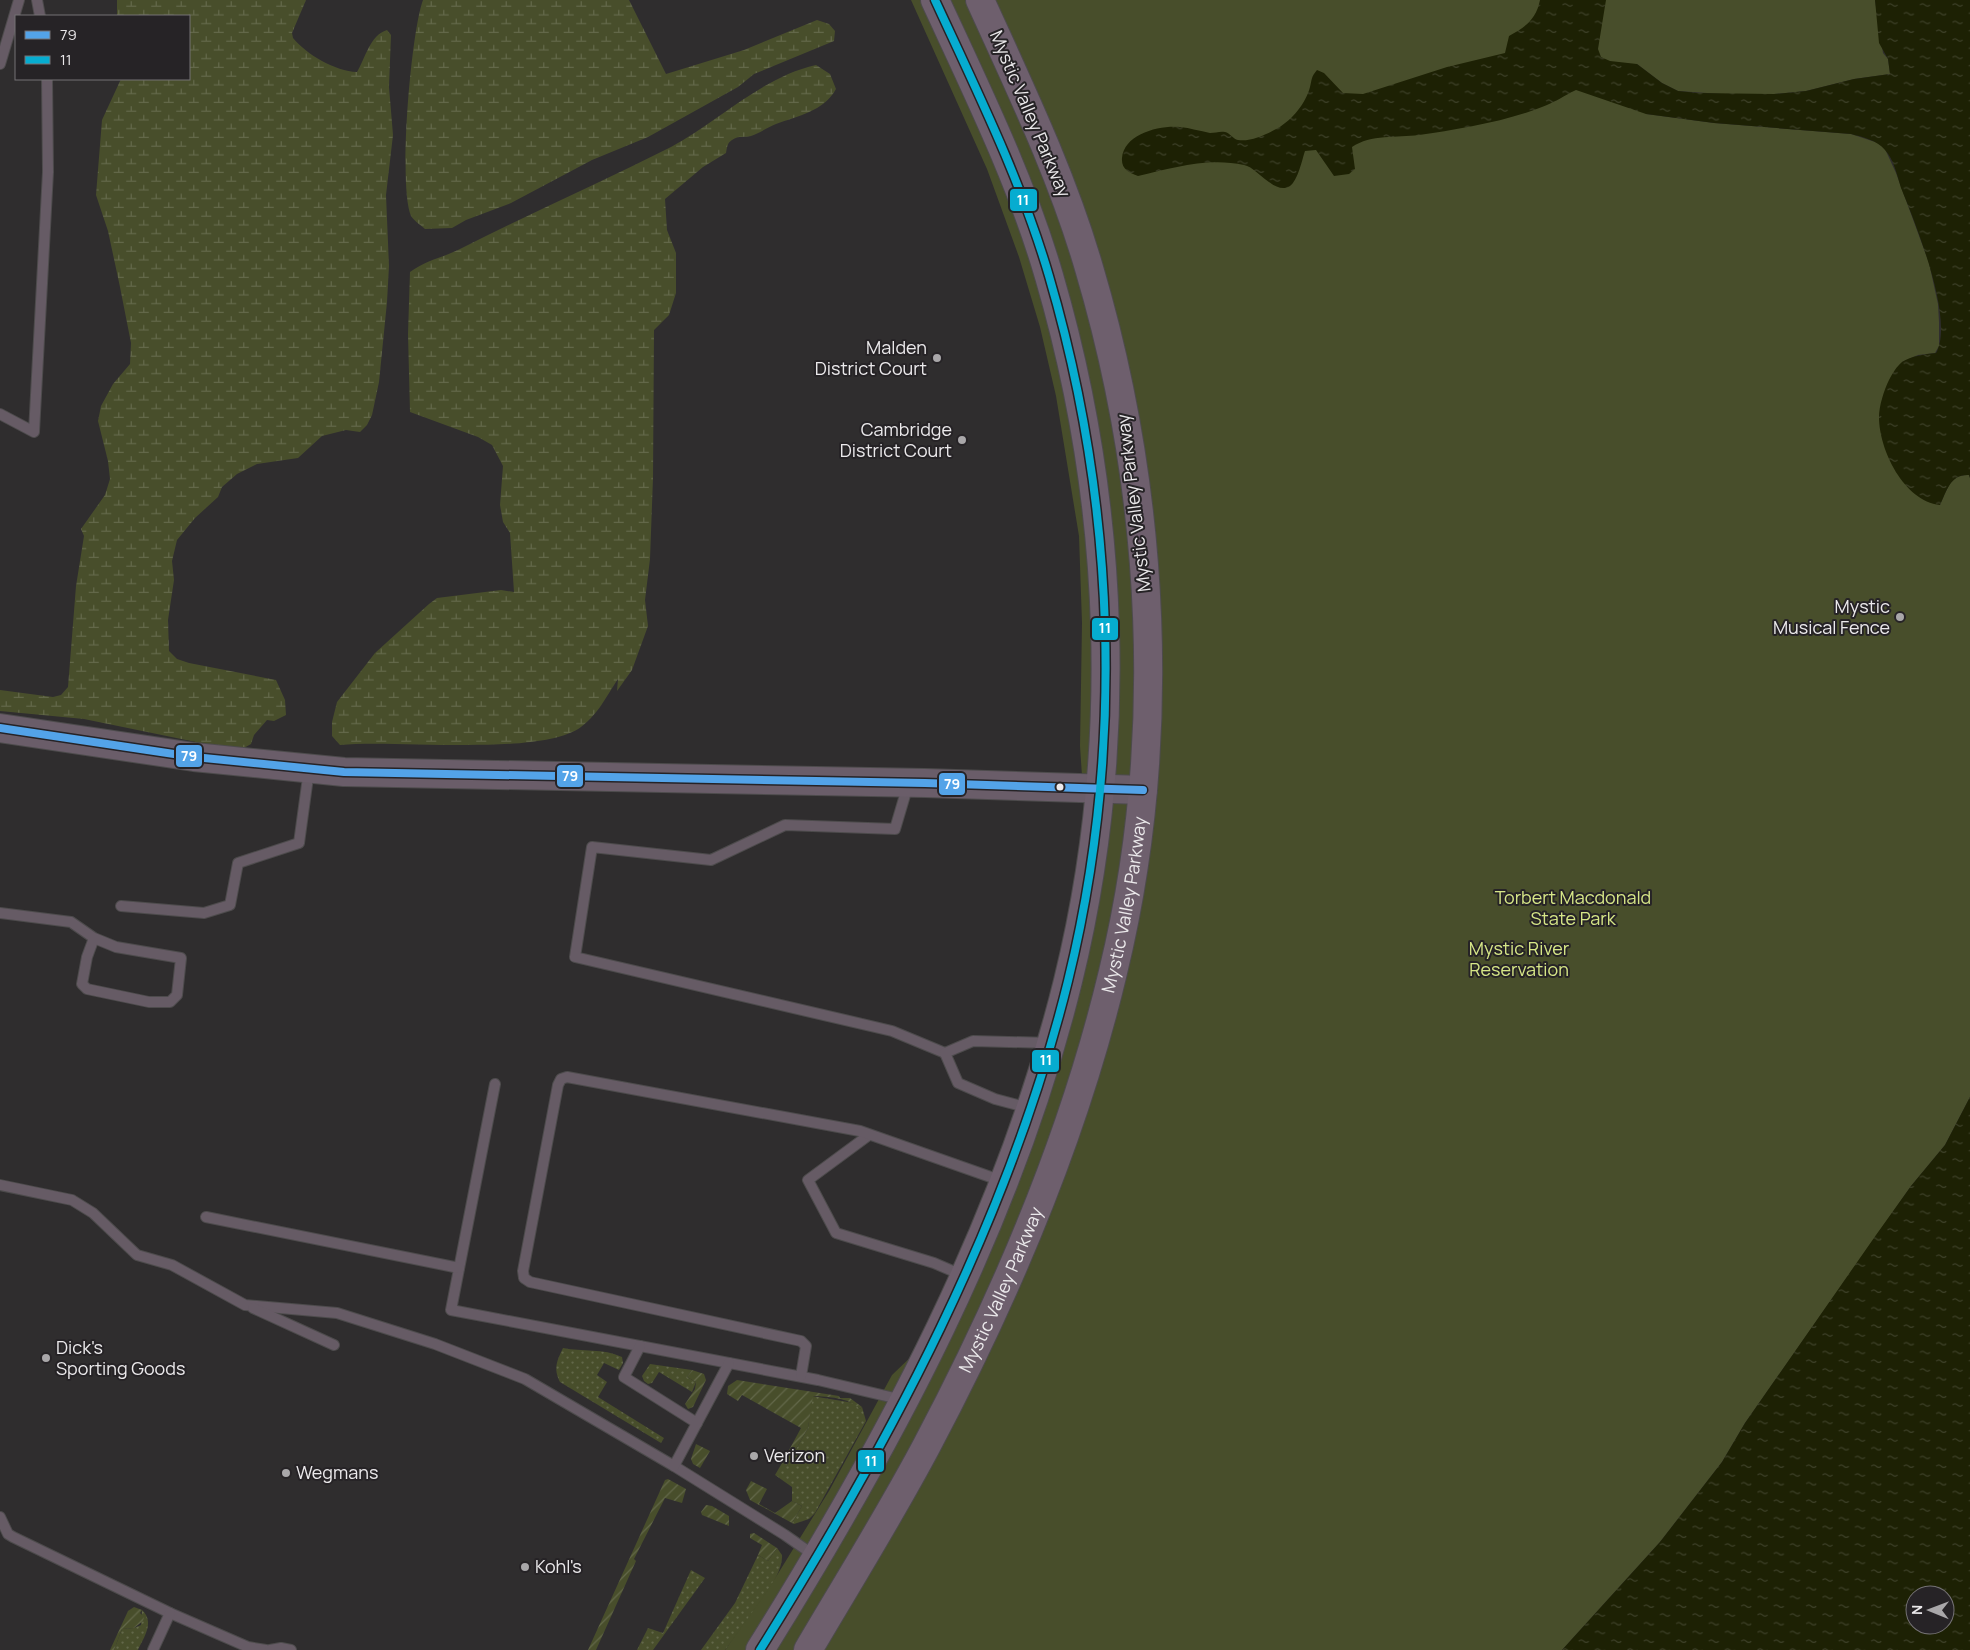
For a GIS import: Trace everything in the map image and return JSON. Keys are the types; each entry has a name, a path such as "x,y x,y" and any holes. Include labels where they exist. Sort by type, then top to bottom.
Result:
{"highway":[{"name":"Mystic Valley Parkway","path":"760,1650 861,1480 904,1400 963,1276 1003,1182 1051,1043 1077,944 1101,790 1106,687 1102,562 1093,476 1075,373 1049,274 1020,189 990,117 935,0"},
{"name":"Mystic Valley Parkway","path":"808,1650 928,1444 996,1305 1042,1195 1082,1082 1114,971 1132,876 1143,790 1147,687 1146,601 1137,498 1121,397 1097,297 1066,199 1029,104 980,0"}],"street":[{"path":"0,728 194,756 309,769 492,776 908,783 1143,790"}],"lane":[{"path":"0,64 19,0"},
{"path":"36,0 40,15"},
{"path":"0,414 34,432 48,172 47,80"},
{"path":"121,906 204,912 230,905 238,863 299,842 309,769"},
{"path":"908,783 895,829 785,825 711,860 592,847 574,957 892,1031 946,1053 958,1083 995,1099 1030,1108"},
{"path":"0,913 71,922 94,938 116,947 181,958 178,995 170,1002 149,1002 87,989 82,984 87,957 94,938"},
{"path":"946,1053 972,1041 1051,1043"},
{"path":"801,1376 806,1346 801,1341 530,1282 524,1278 523,1271 558,1085 561,1079 567,1077 868,1135 1003,1182"},
{"path":"495,1084 451,1310 801,1376 904,1400"},
{"path":"868,1135 808,1180 836,1233 934,1263 963,1276"},
{"path":"0,1185 72,1200 94,1213 137,1255 172,1265 245,1305 334,1345"},
{"path":"206,1217 459,1268"},
{"path":"245,1305 337,1313 435,1344 525,1379 674,1466 785,1535 816,1557"},
{"path":"640,1346 624,1377 697,1423"},
{"path":"674,1466 729,1363"},
{"path":"0,1517 8,1534 13,1537 170,1613 248,1647 266,1650"},
{"path":"153,1650 170,1613"},
{"path":"270,1650 281,1648 291,1650"}],"green space":[{"path":"117,0 306,0 292,33 293,38 322,61 340,69 357,72 376,37 387,30 391,35 389,87 393,135 386,195 389,266 379,382 372,415 367,425 360,432 346,430 322,436 298,458 257,464 237,474 222,487 218,497 195,518 177,540 172,561 174,580 168,620 169,651 177,659 189,663 276,680 285,700 286,715 274,721 267,720 254,735 251,744 242,749 225,748 84,719 0,711 0,690 53,697 61,695 68,687 76,586 84,536 81,529 105,495 110,479 108,461 98,421 101,406 113,384 130,364 131,343 120,287 108,231 96,195 102,120 121,80 190,80 190,15 117,15"},
{"path":"423,0 629,0 666,74 744,50 817,20 829,24 835,31 834,41 754,74 738,87 648,137 592,160 511,203 466,220 452,228 425,229 411,216 407,199 406,174 408,109 414,43"},
{"name":"Mystic River Reservation","path":"911,0 1875,0 1883,53 1888,59 1890,74 1854,79 1806,91 1774,94 1721,94 1678,91 1662,83 1637,64 1646,114 1714,123 1851,134 1878,143 1885,149 1896,173 1929,263 1938,304 1939,346 1935,353 1918,355 1902,362 1940,505 1953,480 1963,475 1969,475 1970,478 1970,1097 1945,1145 1911,1186 1745,1423 1722,1462 1660,1542 1562,1650 725,1650 766,1593 829,1491 892,1375 918,1350 959,1260 1006,1145 1055,988 1073,900 1085,821 1080,746 1082,623 1079,536 1056,396 1040,327 1019,257 987,169"},
{"path":"816,65 830,74 836,89 825,103 810,112 776,124 749,137 730,141 726,153 703,167 665,199 667,230 676,253 676,293 669,315 654,330 653,478 650,559 645,600 648,626 632,670 617,691 618,679 602,704 588,721 581,727 561,736 534,742 501,744 340,745 332,736 332,722 337,702 375,653 429,604 437,598 501,590 514,592 510,533 503,522 500,505 503,466 492,445 478,437 410,412 408,334 410,272 422,264 456,251 671,147 689,137 759,89 796,71"},
{"path":"563,1348 607,1352 622,1357 623,1363 619,1370 604,1363 597,1375 607,1382 598,1397 664,1438 661,1443 560,1382 557,1365"},
{"path":"650,1364 692,1370 687,1377 696,1382 692,1392 659,1372 652,1383 648,1384 642,1376"},
{"path":"692,1370 704,1374 706,1380 693,1407 688,1409 685,1404 695,1389 696,1382 687,1377"},
{"path":"737,1380 839,1396 840,1398 850,1398 862,1407 860,1409 850,1402 838,1398 813,1396 808,1428 787,1465 782,1463 801,1428 742,1395 738,1401 727,1394 728,1386"},
{"path":"812,1396 854,1403 860,1409 862,1407 866,1421 815,1513 809,1519 794,1524 792,1523 802,1506 792,1501 792,1487 775,1475 782,1463 787,1465 808,1428"},
{"path":"696,1444 710,1451 700,1468 693,1464 691,1459"},
{"path":"668,1479 686,1489 682,1503 665,1498 634,1559 636,1561 596,1650 588,1650 665,1480"},
{"path":"751,1481 767,1489 759,1504 775,1513 792,1501 802,1506 792,1523 750,1500 746,1490"},
{"path":"706,1505 712,1506 729,1516 729,1526 702,1515 701,1512"},
{"path":"754,1533 777,1548 768,1561 758,1555 762,1545 750,1538 750,1534"},
{"path":"777,1548 782,1555 781,1565 760,1604 725,1650 701,1650 735,1603 758,1555 768,1561"},
{"path":"691,1570 705,1578 653,1650 637,1650 648,1628 663,1633"},
{"path":"134,1607 142,1610 140,1613 144,1617 143,1621 134,1628 122,1629 114,1650 110,1650 128,1611"},
{"path":"142,1610 148,1619 148,1625 138,1650 114,1650 122,1629 141,1625"}],"water":[{"path":"1540,0 1606,0 1598,49 1601,57 1610,61 1637,64 1662,83 1678,91 1774,94 1806,91 1854,79 1890,74 1888,59 1879,43 1875,0 1970,0 1970,478 1969,475 1963,475 1953,480 1940,505 1927,501 1915,494 1905,484 1889,458 1880,430 1880,408 1890,378 1902,362 1918,356 1936,353 1941,338 1941,318 1931,271 1893,163 1882,147 1869,139 1851,134 1714,123 1646,114 1576,90 1546,105 1498,121 1434,133 1367,140 1352,147 1355,169 1349,174 1334,176 1316,150 1305,151 1293,183 1284,188 1272,184 1249,167 1231,163 1190,164 1138,176 1124,168 1122,158 1124,150 1129,143 1136,137 1153,130 1180,127 1210,133 1223,132 1236,139 1243,140 1253,139 1269,133 1283,125 1298,110 1308,93 1313,76 1317,70 1324,73 1343,93 1363,94 1447,67 1505,53 1509,36 1533,18"},
{"path":"1970,1097 1970,1650 1562,1650 1660,1542 1722,1462 1745,1423 1911,1186 1945,1145"}],"transit line":[{"name":"11","path":"760,1650 855,1491 899,1410 941,1327 979,1243 1013,1158 1043,1070 1068,981 1086,893 1098,805 1105,716 1105,627 1099,539 1088,450 1071,363 1038,240 1012,170 935,0"},
{"name":"79","path":"0,728 194,757 344,772 925,783 1143,790"}],"place":[{"name":"Malden District Court","path":"937,358"},
{"name":"Cambridge District Court","path":"962,440"},
{"name":"Mystic Musical Fence","path":"1900,617"},
{"name":"Dick's Sporting Goods","path":"46,1358"},
{"name":"Verizon","path":"754,1456"},
{"name":"Wegmans","path":"286,1473"},
{"name":"Kohl's","path":"525,1567"}],"park label":[{"name":"Torbert Macdonald State Park","path":"1573,908"}]}
